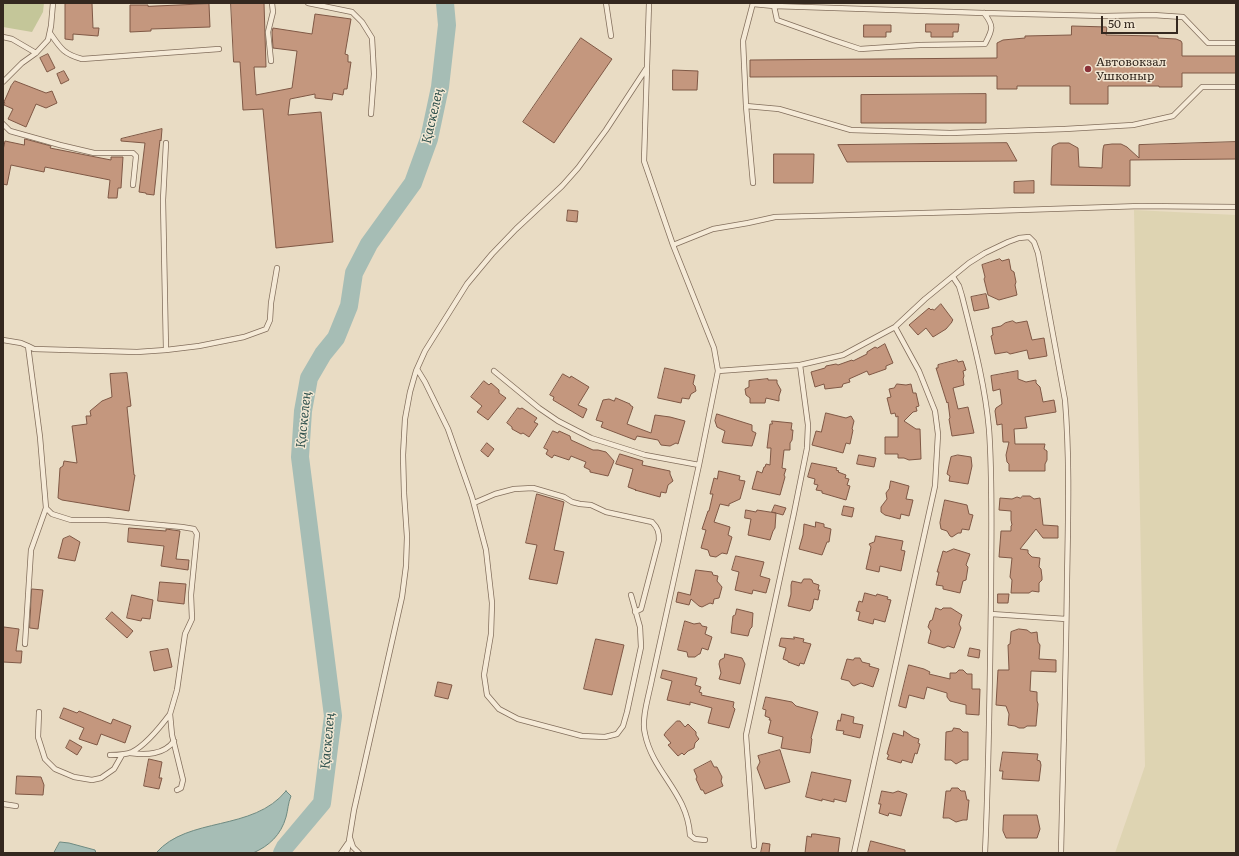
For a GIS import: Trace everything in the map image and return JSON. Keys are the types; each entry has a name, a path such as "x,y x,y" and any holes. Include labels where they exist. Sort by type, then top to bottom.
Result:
{"lane":[{"path":"3,82 22,63 36,53 48,40 53,3"},
{"path":"271,61 268,32 273,12 272,3"},
{"path":"308,3 352,12 362,22 372,38 374,74 371,114"},
{"path":"606,3 611,36"},
{"path":"649,3 644,161 673,245 714,348 718,371 652,679 645,714 644,733 649,748 658,765 677,793 686,811 690,835 695,839 705,840"},
{"path":"753,183 746,106 743,42 753,3 774,6 984,13 1104,16 1153,15 1183,17 1208,43 1236,43"},
{"path":"774,6 777,20 860,48 985,44 991,32 991,22 984,13"},
{"path":"50,33 70,56 82,59 219,49"},
{"path":"3,37 12,39 36,53"},
{"path":"347,853 354,810 402,597 406,566 407,537 403,454 404,420 417,369 425,351 467,284 492,254 516,229 562,186 578,168 606,130 647,68"},
{"path":"746,106 779,109 851,130 950,133 1133,125 1173,116 1202,87 1236,87"},
{"path":"3,124 10,131 94,153 133,153 136,156 133,185"},
{"path":"166,143 163,200 166,350"},
{"path":"673,245 713,229 775,217 1141,206 1236,207"},
{"path":"718,371 800,365 842,355 895,327 925,299 985,253 1018,238 1029,238 1034,242 1065,400 1066,417 1068,499 1064,766 1061,853"},
{"path":"3,340 21,343 34,349 136,352 199,346 244,337 266,329 270,320 271,303 277,268"},
{"path":"953,277 959,286 962,296 985,398 991,475 991,614 985,853"},
{"path":"854,853 935,486 938,434 935,411 919,371 895,327"},
{"path":"25,644 31,550 46,508 40,437 28,346"},
{"path":"754,846 746,735 807,448 808,425 800,365"},
{"path":"417,369 448,429 474,503 486,550 492,603 491,634 484,675 487,695 499,709 518,719 582,736 605,737 616,734 623,726 642,647 640,627 631,595"},
{"path":"494,371 539,408 558,421 591,438 646,455 699,465"},
{"path":"474,503 495,494 514,489 533,488 606,512 652,522 657,527 659,540 641,608 635,612"},
{"path":"46,508 52,514 71,520 106,520 182,527 194,529 197,534 191,595 192,619 185,634 178,690 170,714 144,743 129,753 122,755 110,755"},
{"path":"991,614 1066,619"},
{"path":"39,712 38,737 45,760 55,769 74,777 92,780 101,778 114,769 122,755"},
{"path":"170,714 174,741 183,780 181,788 177,790"},
{"path":"129,753 145,755 155,753 170,746 174,741"},
{"path":"3,804 16,806"},
{"path":"341,853 349,839"},
{"path":"349,839 353,847 359,853"}],"shaded area":[{"path":"1134,210 1236,215 1236,853 1115,853 1145,766"}],"green space":[{"path":"3,3 44,3 43,12 32,32 3,27"}],"water":[{"path":"286,791 291,796 286,817 281,829 274,839 253,853 156,853 169,841 185,833 256,813 272,804"},
{"path":"60,842 95,850 96,853 54,853"}],"building":[{"path":"92,3 93,28 99,28 98,36 73,34 73,40 65,39 65,4"},
{"path":"231,3 264,3 266,67 254,67 256,95 292,88 297,51 273,48 273,28 312,34 315,14 351,19 345,54 348,55 348,62 351,62 347,89 344,89 343,95 333,93 332,100 315,98 315,94 290,99 288,115 321,112 333,242 276,248 263,109 243,110 240,62 234,62"},
{"path":"209,4 210,27 151,29 151,31 130,32 130,5 148,6"},
{"path":"926,24 959,24 958,32 953,32 953,37 931,37 931,32 926,32"},
{"path":"864,25 891,25 891,32 886,32 886,37 864,37"},
{"name":"Автовокзал Ушконыр","path":"1072,26 1107,27 1106,35 1158,36 1158,38 1176,39 1182,43 1182,56 1236,56 1236,73 1182,73 1182,87 1108,86 1108,104 1070,104 1070,86 1017,86 1017,89 997,89 997,76 750,77 750,60 997,58 997,43 1003,40 1025,38 1025,36 1071,35"},
{"path":"581,38 612,59 554,143 523,122"},
{"path":"48,54 55,68 47,72 40,58"},
{"path":"673,70 698,71 697,90 673,90"},
{"path":"64,71 69,80 61,84 57,74"},
{"path":"15,81 46,93 52,91 57,103 46,108 36,104 26,127 8,119 13,109 4,105 4,102 11,86"},
{"path":"986,94 986,123 861,123 861,95"},
{"path":"162,129 154,195 139,192 145,143 121,141 121,139"},
{"path":"25,139 51,146 50,148 111,160 111,157 123,157 121,188 118,188 117,198 108,198 110,180 45,167 44,172 11,165 7,185 3,184 3,150 5,141 24,145"},
{"path":"1236,142 1236,159 1130,160 1130,186 1051,185 1052,148 1059,143 1069,143 1078,148 1079,167 1102,168 1104,145 1121,144 1127,147 1139,158 1139,145"},
{"path":"1007,143 1017,161 847,162 838,145"},
{"path":"774,154 814,154 813,183 774,183"},
{"path":"1034,181 1034,193 1014,193 1014,182"},
{"path":"568,210 578,211 577,222 567,221"},
{"path":"1000,259 1002,261 1009,259 1011,270 1014,272 1017,295 999,300 988,295 982,265"},
{"path":"986,294 989,308 974,311 971,297"},
{"path":"941,304 953,320 952,322 946,329 933,337 926,328 918,335 909,325 929,308 934,310"},
{"path":"1013,321 1016,323 1027,321 1032,340 1044,338 1047,356 1029,359 1027,350 1010,354 1007,352 995,354 991,336 993,335 992,328"},
{"path":"885,344 893,363 886,366 886,369 869,375 867,371 849,379 850,382 843,384 842,387 825,389 824,384 815,387 811,372 825,368 826,366 838,365 852,360 853,361 867,354 867,352 875,347 877,348"},
{"path":"957,360 958,362 963,361 966,370 963,371 964,385 953,388 958,409 968,407 974,433 952,436 948,402 947,403 936,368 938,368 938,365"},
{"path":"665,368 695,375 693,384 696,391 691,394 689,399 682,398 681,403 658,398"},
{"path":"1018,371 1018,379 1026,382 1036,380 1036,383 1040,387 1043,402 1054,400 1056,412 1025,417 1027,428 1014,429 1015,444 1045,444 1044,449 1047,451 1047,460 1045,464 1045,471 1009,471 1009,464 1007,462 1006,455 1009,442 1003,442 1002,424 997,425 995,411 996,408 1002,404 1000,389 993,391 991,376"},
{"path":"127,373 131,406 127,407 135,475 129,511 62,500 58,498 60,468 63,466 64,461 77,463 72,426 87,424 86,416 91,416 90,411 102,401 112,397 110,374"},
{"path":"563,374 570,378 571,376 589,387 578,405 587,409 583,418 553,400 554,397 550,395"},
{"path":"768,379 777,380 781,390 779,401 766,398 765,403 750,403 750,398 746,395 745,389 749,387 749,381"},
{"path":"484,381 489,385 491,383 499,390 499,393 506,398 488,420 477,412 482,406 471,397"},
{"path":"897,384 911,384 913,393 916,393 919,406 916,407 917,411 913,412 904,421 916,429 920,429 921,459 909,460 898,458 898,454 885,454 885,437 898,437 898,416 896,417 895,413 891,414 887,398 891,397 889,389 894,388"},
{"path":"616,398 630,404 633,407 627,424 651,433 655,415 685,421 678,444 676,443 670,446 661,445 658,440 637,436 635,440 601,427 603,422 596,420 603,400 609,399 614,401"},
{"path":"518,408 522,408 537,418 534,422 538,424 529,437 512,429 512,427 507,423"},
{"path":"826,413 846,418 851,416 854,421 850,444 846,443 843,453 812,445 816,431 821,432"},
{"path":"717,414 752,425 752,431 756,433 752,446 722,442 725,431 717,427 715,421"},
{"path":"772,421 792,423 791,430 793,430 790,450 784,450 782,468 786,469 780,495 752,489 757,471 762,473 766,464 770,465 771,448 767,448 770,424 772,424"},
{"path":"553,431 558,433 559,431 570,436 571,440 593,450 606,452 614,461 608,476 590,472 590,470 584,467 586,462 571,456 569,460 554,455 552,458 546,454 548,450 544,448"},
{"path":"487,443 494,449 488,457 481,451"},
{"path":"620,454 643,461 642,465 670,471 673,481 668,485 666,493 661,492 660,497 628,487 633,469 616,464"},
{"path":"859,455 876,458 874,467 857,464"},
{"path":"958,455 971,457 972,466 968,484 949,481 950,476 947,474 951,457"},
{"path":"812,463 837,468 836,470 839,471 838,472 846,475 845,478 849,479 847,485 850,486 846,500 816,490 818,485 814,484 815,479 808,477"},
{"path":"719,471 740,476 739,480 745,481 740,499 729,504 729,506 720,504 714,522 730,527 728,535 732,537 727,554 722,553 716,557 710,556 708,550 701,548 706,530 702,529 709,511 713,494 710,494 714,478 717,479"},
{"path":"891,481 909,486 906,499 913,500 909,516 901,514 900,519 885,515 881,512 881,507 887,499 886,493 889,489"},
{"path":"537,494 564,502 554,550 564,552 557,584 529,579 537,545 526,543"},
{"path":"1030,496 1034,499 1040,498 1043,525 1058,526 1058,538 1043,538 1036,529 1020,549 1028,550 1028,553 1032,557 1040,558 1039,567 1041,569 1042,580 1039,583 1039,592 1032,591 1029,593 1011,593 1012,580 1010,577 1012,558 999,557 1001,531 1011,531 1011,511 999,510 1000,498 1012,499"},
{"path":"945,500 967,505 969,514 973,515 969,530 962,529 961,533 958,533 952,537 947,531 941,529 940,523"},
{"path":"775,505 786,508 783,515 772,512"},
{"path":"844,506 854,508 852,517 842,515"},
{"path":"746,510 776,513 775,528 770,540 748,535 751,519 745,518"},
{"path":"816,522 824,524 824,527 831,529 829,542 827,542 822,555 799,549 804,524 815,527"},
{"path":"129,528 180,531 176,559 189,560 188,570 161,566 164,546 128,542"},
{"path":"70,536 80,542 75,561 58,558 63,539"},
{"path":"876,536 903,541 901,550 905,551 901,571 880,566 879,572 866,569 871,547 869,544 874,542"},
{"path":"954,549 970,554 966,565 968,567 966,580 963,581 960,593 943,589 943,586 936,585 939,572 937,572 943,551 946,552"},
{"path":"736,556 764,562 760,576 770,579 766,593 753,590 752,594 735,590 739,572 732,570"},
{"path":"696,570 712,572 713,575 718,576 717,581 722,587 719,598 714,599 713,604 710,603 702,607 691,599 689,605 676,602 678,592 690,595"},
{"path":"804,579 812,580 813,583 819,585 818,590 820,590 818,600 814,599 812,609 810,611 788,606 792,581 801,583"},
{"path":"160,582 186,584 184,604 158,601"},
{"path":"32,589 43,590 38,629 30,628"},
{"path":"865,593 876,596 877,594 888,597 887,599 891,600 885,622 874,619 873,624 858,620 860,612 856,611 859,601 862,602"},
{"path":"998,594 1009,594 1008,603 998,603"},
{"path":"132,595 153,600 150,619 142,618 141,621 127,618"},
{"path":"936,608 941,610 943,608 951,608 962,615 959,624 961,628 954,648 948,646 944,648 928,643 931,631 928,627"},
{"path":"737,609 753,613 752,627 748,636 731,633 733,616 735,615"},
{"path":"112,612 133,631 127,638 106,619"},
{"path":"685,621 694,624 700,623 702,626 707,627 705,634 712,637 708,650 702,648 700,654 695,657 688,657 687,652 678,650"},
{"path":"4,627 19,629 16,651 22,651 21,663 3,662"},
{"path":"1019,629 1027,630 1031,633 1037,632 1038,642 1040,645 1039,659 1056,660 1056,672 1031,671 1030,691 1037,692 1038,704 1036,726 1027,726 1024,728 1008,725 1009,714 1006,706 996,705 998,670 1009,670 1008,645 1010,644 1011,632"},
{"path":"794,637 804,639 803,642 811,644 804,664 800,663 799,666 783,659 786,648 779,646 781,638 794,639"},
{"path":"596,639 624,645 612,695 584,689"},
{"path":"970,648 980,650 979,658 968,656"},
{"path":"168,649 172,667 154,671 150,652"},
{"path":"725,654 742,658 745,664 740,684 719,679 721,673 719,664 720,660 724,658"},
{"path":"855,658 860,658 862,662 879,669 873,687 861,683 854,686 849,681 841,679 847,659 853,660"},
{"path":"909,665 924,669 930,672 929,674 950,679 950,673 956,673 959,670 963,670 967,674 972,674 972,689 980,689 979,715 966,714 966,705 950,701 947,697 947,693 927,687 924,699 909,695 906,708 899,706"},
{"path":"663,670 697,678 695,685 701,687 699,692 702,693 701,695 734,702 733,707 735,709 729,728 708,723 712,708 690,702 690,705 667,700 672,681 661,678"},
{"path":"438,682 452,685 448,699 435,696"},
{"path":"766,697 792,702 796,706 818,712 811,738 810,753 781,748 783,737 768,733 771,720 765,716 766,710 763,709"},
{"path":"64,708 77,713 79,711 111,724 113,719 131,726 125,743 101,734 97,745 79,739 84,728 60,718"},
{"path":"842,714 854,717 853,723 863,725 860,738 843,734 844,731 836,730 838,720 840,721"},
{"path":"677,721 680,721 685,727 688,724 696,732 699,739 695,743 694,748 684,755 682,753 678,756 668,745 671,743 664,735"},
{"path":"954,728 960,729 963,732 968,732 968,760 963,760 956,764 951,760 945,760 946,732 952,731"},
{"path":"904,731 919,739 918,743 920,744 912,763 902,760 901,763 887,759 893,733 903,736"},
{"path":"70,740 82,747 77,755 66,748"},
{"path":"780,750 790,782 765,789 757,768 760,762 758,756"},
{"path":"1003,752 1038,754 1037,760 1040,761 1041,765 1039,781 1002,779 1003,771 1000,771"},
{"path":"149,759 162,762 159,778 162,778 159,789 144,786"},
{"path":"711,761 714,767 717,767 722,777 721,781 723,786 705,794 703,790 701,790 694,770"},
{"path":"812,772 851,780 846,802 834,799 834,802 822,799 822,801 806,797"},
{"path":"17,776 41,777 44,785 43,795 16,794"},
{"path":"952,788 958,788 961,791 965,791 967,800 969,800 967,820 956,822 949,818 943,818 946,791 950,791"},
{"path":"882,791 893,793 898,791 907,794 901,816 889,813 888,816 879,813 881,804 879,804"},
{"path":"1004,815 1037,815 1040,829 1037,838 1006,838 1003,831"},
{"path":"812,834 840,838 838,853 805,853 807,836 811,837"},
{"path":"871,841 905,850 905,853 868,853"},
{"path":"763,843 770,844 769,853 761,853"}],"waterway":[{"name":"Қаскелең","path":"282,853 285,847 322,803 333,716 300,457 303,411 309,378 323,354 336,338 349,306 354,273 369,244 413,183 429,139 440,87 447,25 445,3"}],"place":[{"name":"Автовокзал Ушконыр","path":"1088,69"}]}
